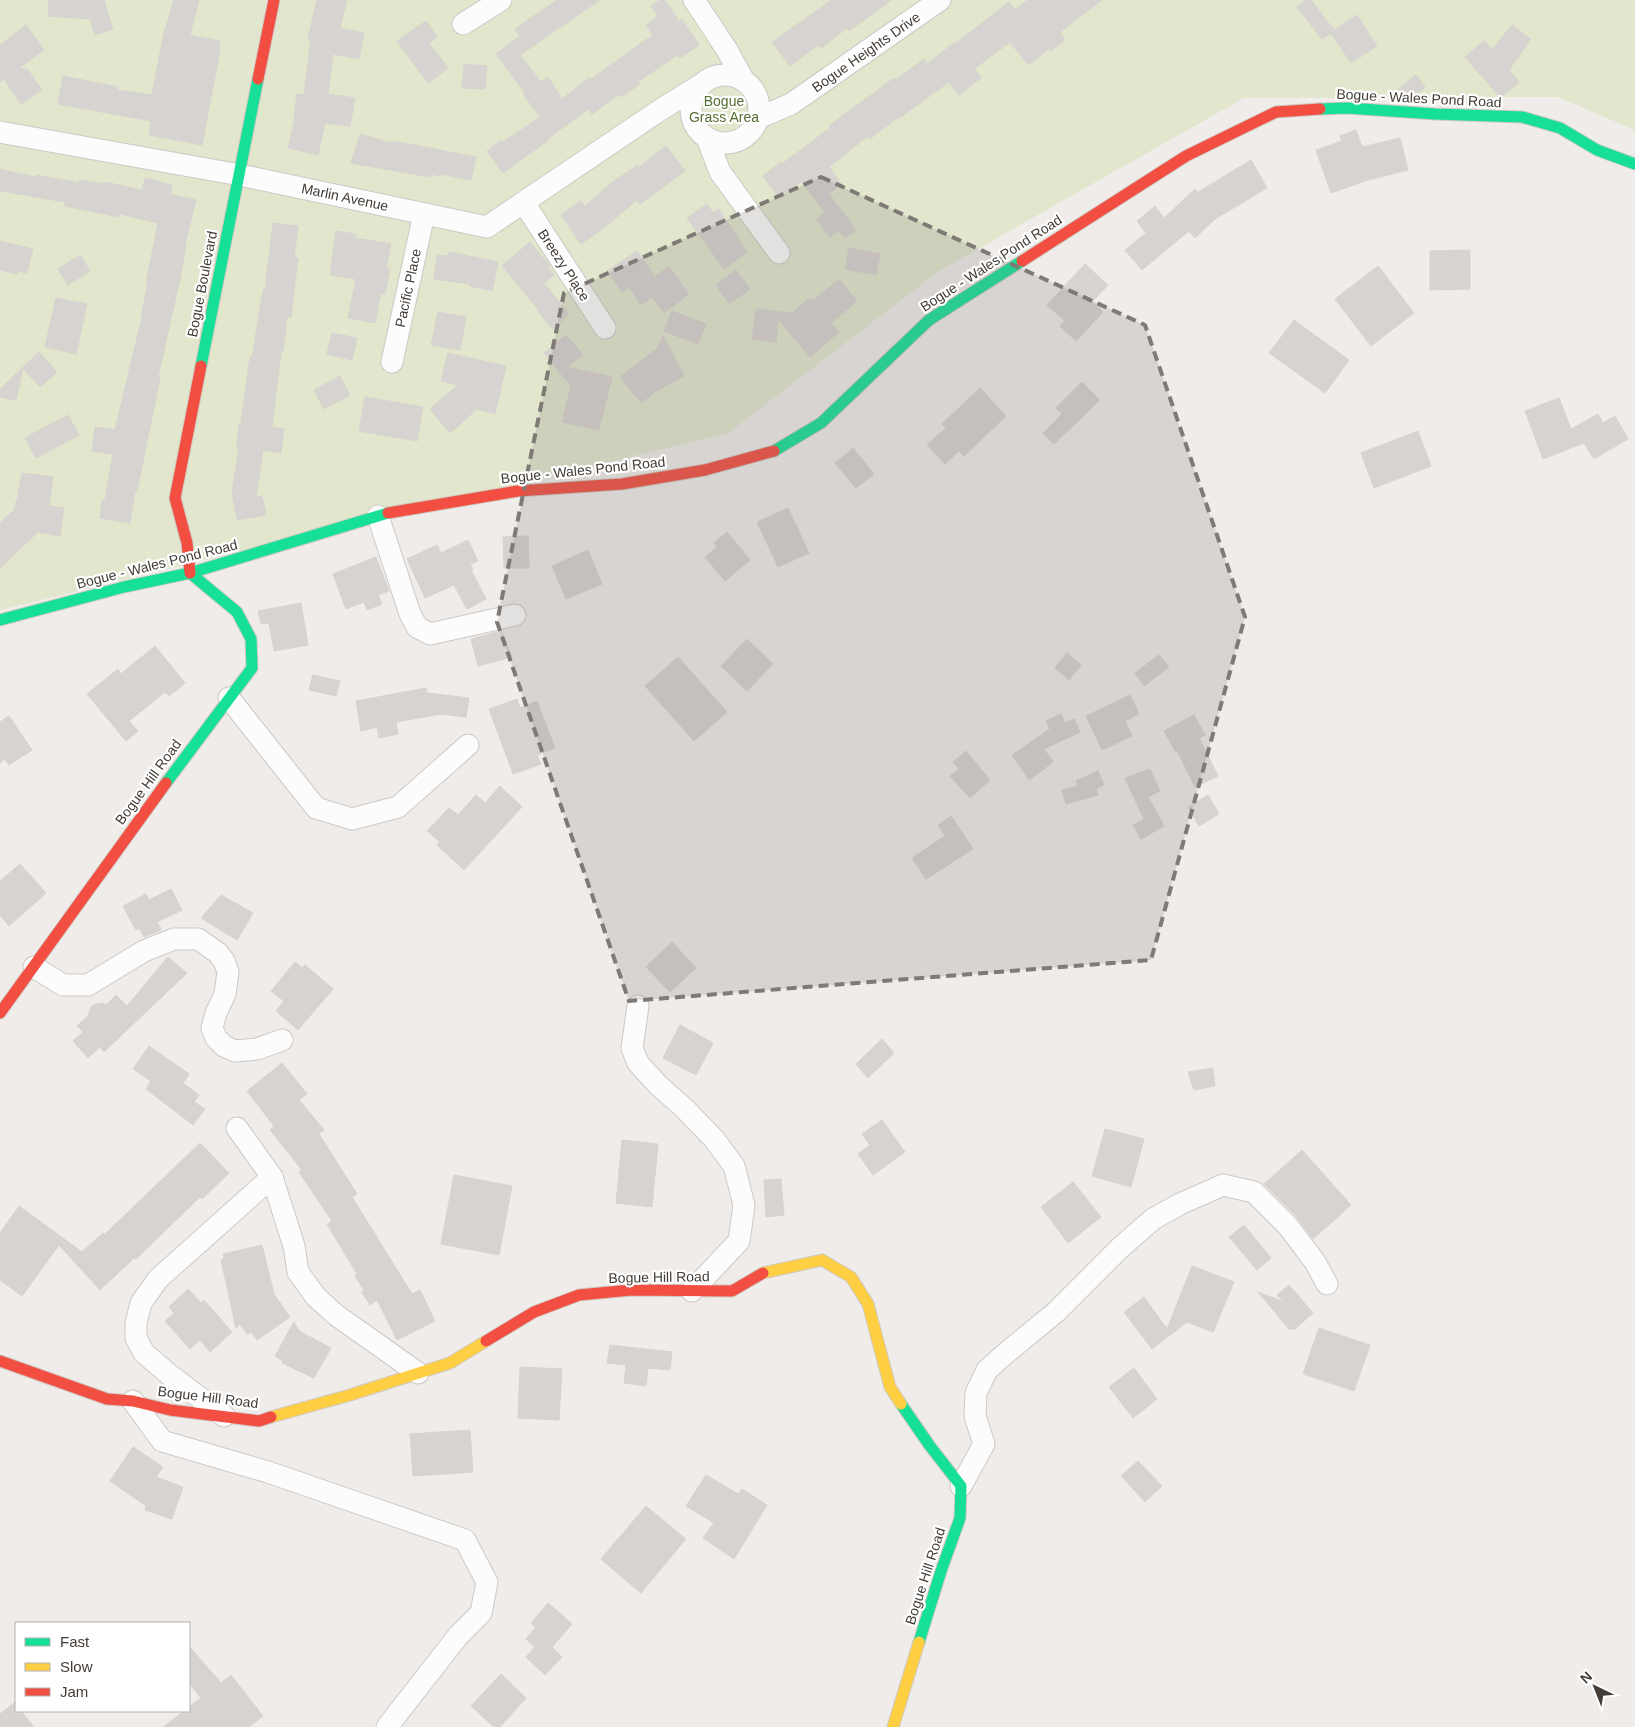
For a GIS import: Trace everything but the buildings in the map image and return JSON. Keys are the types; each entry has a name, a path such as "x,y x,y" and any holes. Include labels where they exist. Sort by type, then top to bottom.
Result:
{"street":[{"name":"Bogue Boulevard","path":"190,573 187,543 176,498 274,0"},
{"path":"463,24 501,0"},
{"path":"694,0 727,50 747,84 756,96 758,106 758,118 747,134 738,140 718,142 707,138 698,130 692,120 691,109 692,99 708,81 727,50"},
{"name":"Bogue Heights Drive","path":"758,118 791,104 940,0"},
{"path":"708,81 724,75 735,77 791,104"},
{"name":"Marlin Avenue","path":"0,132 240,175 487,227 657,112 708,81"},
{"name":"Bogue - Wales Pond Road","path":"0,620 124,587 190,573 395,511 518,491 622,484 705,470 776,450 821,423 929,320 1186,156 1276,112 1347,108 1522,117 1560,128 1597,150 1635,164"},
{"path":"657,112 692,120"},
{"path":"707,138 720,172 779,253"},
{"path":"720,172 730,142"},
{"name":"Breezy Place","path":"524,203 605,328"},
{"name":"Pacific Place","path":"392,362 424,214"},
{"path":"378,516 410,614 417,627 430,634 515,614"},
{"name":"Bogue Hill Road","path":"0,1013 201,734 252,668 251,639 237,612 190,573"},
{"path":"229,698 316,808 352,818 398,807 468,745"},
{"path":"34,967 63,985 88,985 144,951 174,940 198,938 218,953 224,961 228,972 225,994 216,1013 212,1028 216,1038 224,1046 236,1051 257,1049 282,1040"},
{"path":"638,1006 632,1048 638,1063 702,1126 734,1166 744,1205 739,1242 692,1291"},
{"path":"237,1128 272,1177 294,1246 298,1272 316,1297 336,1315 418,1373"},
{"path":"224,1416 144,1353 136,1338 136,1323 141,1302 158,1279 272,1177"},
{"path":"961,1486 984,1444 975,1416 976,1392 988,1370 1056,1312 1120,1248 1153,1219 1180,1204 1223,1186 1254,1192 1288,1226 1315,1262 1327,1284"},
{"name":"Bogue Hill Road","path":"0,1361 107,1399 133,1401 170,1410 259,1420 350,1395 450,1362 534,1312 579,1295 631,1290 732,1290 761,1274 822,1260 851,1276 868,1304 890,1386 930,1446 961,1486 960,1518 941,1571 893,1727"},
{"path":"133,1401 162,1441 268,1472 465,1540 487,1582 481,1613 458,1636 387,1727"}],"highlighted area":[{"path":"821,177 1145,325 1245,617 1151,960 629,1001 497,622 564,293"}],"green space":[{"name":"Bogue Grass Area","path":"0,0 1635,0 1635,130 1558,97 1244,98 939,271 728,433 0,610"}],"traffic: fast":[{"path":"201,366 258,79"},
{"path":"1320,109 1347,108 1522,117 1560,128 1597,150 1635,164"},
{"path":"774,451 821,423 929,320 1022,261"},
{"path":"0,620 124,587 190,573 388,513"},
{"path":"166,783 252,668 251,639 237,612 190,573"},
{"path":"901,1404 961,1486 960,1518 919,1642"}],"traffic: slow":[{"path":"763,1273 822,1260 851,1277 868,1304 890,1387 901,1404"},
{"path":"271,1417 350,1395 450,1363 486,1341"},
{"path":"893,1727 919,1642"}],"traffic: jam":[{"path":"258,79 274,0"},
{"path":"1022,261 1186,156 1276,112 1320,109"},
{"path":"190,573 187,543 175,498 201,366"},
{"path":"388,513 518,491 622,484 705,470 774,451"},
{"path":"0,1013 166,783"},
{"path":"486,1341 534,1312 579,1295 631,1290 732,1291 763,1273"},
{"path":"0,1361 107,1399 133,1401 170,1410 259,1421 271,1417"}]}
